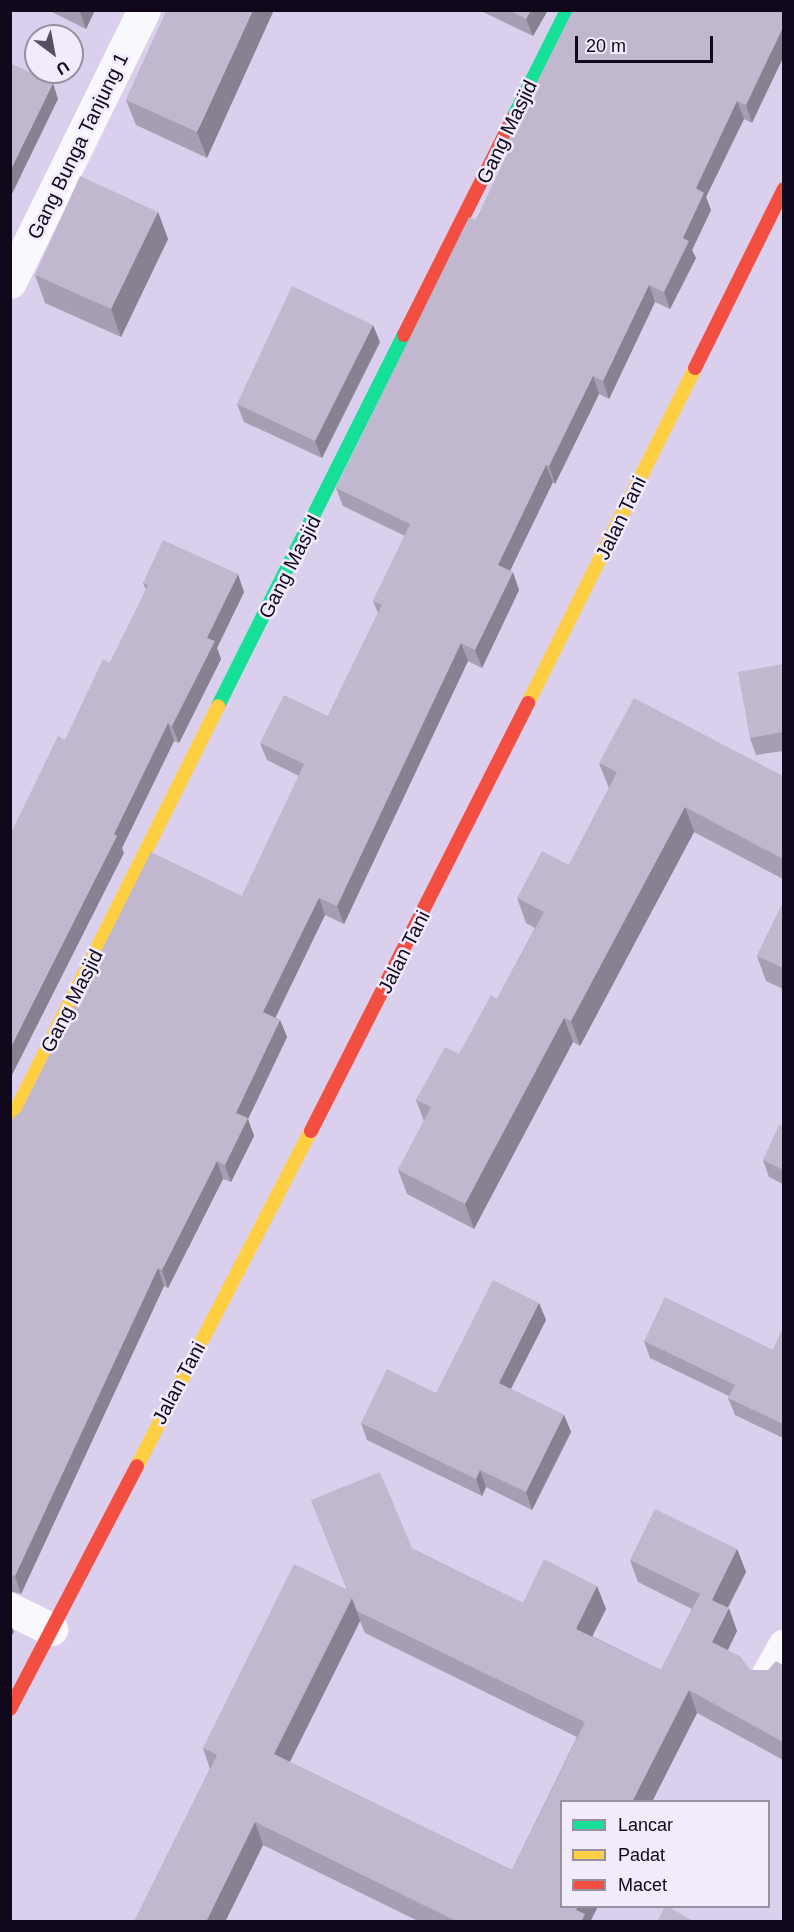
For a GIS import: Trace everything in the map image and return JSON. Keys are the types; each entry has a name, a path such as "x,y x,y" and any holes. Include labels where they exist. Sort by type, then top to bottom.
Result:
{"street":[{"name":"Gang Bunga Tanjung 1","path":"10,282 144,10"},
{"name":"Gang Masjid","path":"10,1122 567,10"},
{"name":"Jalan Tani","path":"10,1709 401,958 783,189"},
{"path":"10,1610 51,1629"},
{"path":"767,1676 783,1645"}],"building":[{"path":"167,10 253,10 197,132 126,100"},
{"path":"509,10 531,10 526,19"},
{"path":"573,10 783,10 783,27 746,105 737,101 696,188 704,193 683,238 689,241 664,292 649,285 603,381 593,376 549,466 546,465 498,565 513,572 475,650 461,643 337,906 319,898 263,1012 280,1020 236,1113 248,1118 225,1165 217,1161 162,1270 158,1268 15,1576 10,1575 10,1120 20,1113 151,852 242,896 304,764 260,743 284,695 328,716 382,605 373,601 410,524 336,488 469,217 476,220 512,144 507,142"},
{"path":"10,63 24,70 24,84 53,84 10,171"},
{"path":"80,176 158,212 111,309 35,275"},
{"path":"292,286 373,325 315,441 237,404"},
{"path":"163,540 238,574 207,638 215,641 172,726 168,723 114,834 117,836 10,1049 10,835 58,736 65,740 103,659 110,663 148,585 143,583"},
{"path":"783,664 783,732 750,738 738,672"},
{"path":"634,698 783,776 783,859 685,807 571,1021 564,1018 465,1204 398,1170 431,1107 416,1100 445,1047 459,1054 491,995 497,999 544,912 517,898 542,851 569,865 617,772 599,763"},
{"path":"783,903 783,968 757,956"},
{"path":"779,1125 783,1127 783,1170 763,1160"},
{"path":"493,1280 539,1303 499,1383 564,1415 526,1492 480,1470 476,1479 361,1423 387,1369 436,1393"},
{"path":"665,1297 773,1350 783,1328 783,1424 728,1398 735,1385 644,1341"},
{"path":"380,1472 412,1548 523,1603 544,1559 597,1586 576,1629 661,1670 700,1594 630,1560 655,1509 737,1549 712,1600 729,1608 712,1642 741,1657 750,1670 768,1670 776,1661 783,1665 783,1742 689,1690 633,1800 560,1800 560,1908 577,1908 576,1910 585,1914 581,1922 458,1922 255,1822 206,1922 134,1922 217,1755 203,1748 294,1564 348,1590 311,1500","holes":["352,1598 357,1611 585,1722 512,1870 274,1754"]},
{"path":"664,1908 670,1908 695,1922 657,1922"}],"traffic: fast":[{"path":"513,118 567,10"},
{"path":"218,706 404,335"}],"traffic: slow":[{"path":"528,703 695,368"},
{"path":"10,1122 218,706"},
{"path":"137,1466 311,1131"}],"traffic: jam":[{"path":"404,335 513,118"},
{"path":"695,368 784,189"},
{"path":"311,1131 528,703"},
{"path":"10,1709 137,1466"}]}
